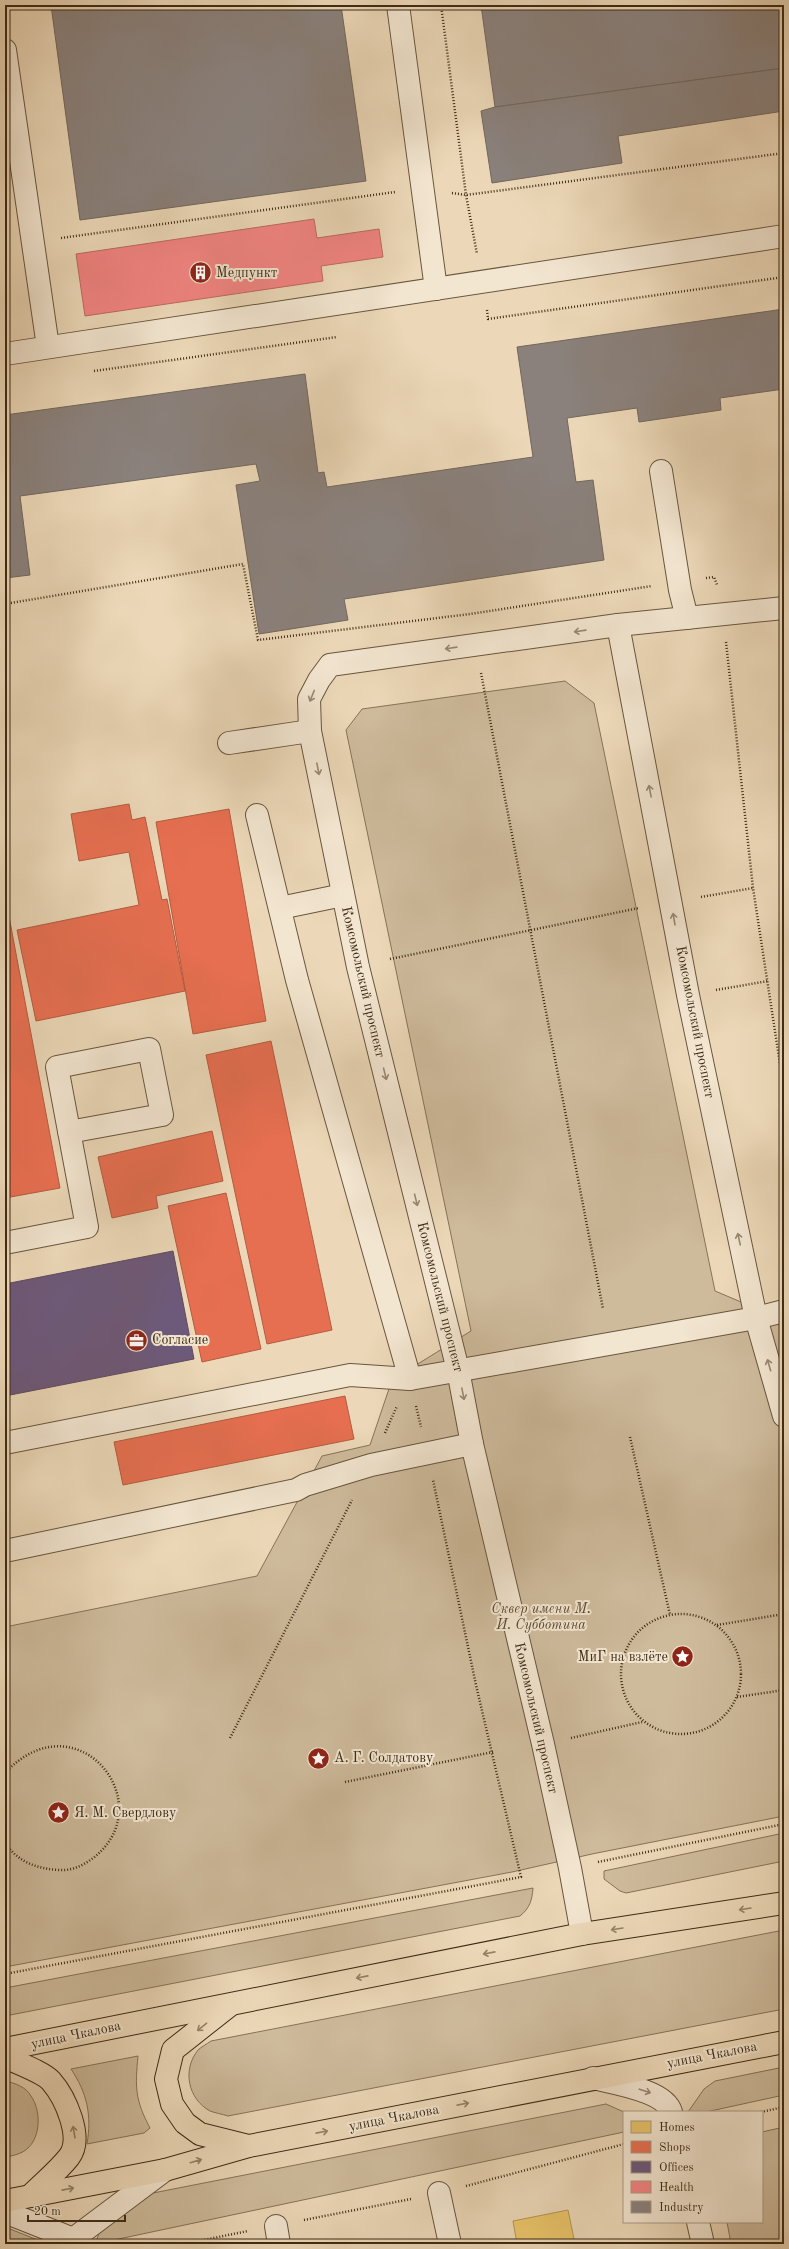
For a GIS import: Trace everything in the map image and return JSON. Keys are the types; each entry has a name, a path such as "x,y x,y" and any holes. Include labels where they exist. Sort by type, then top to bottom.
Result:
{"main road":[{"name":"улица Чкалова","path":"5,2049 582,1934 784,1903"},
{"path":"233,2003 173,2050 166,2079 172,2104 185,2123 200,2134 249,2146"},
{"name":"улица Чкалова","path":"5,2201 165,2170 249,2146 784,2042"},
{"path":"5,2057 50,2080 63,2099 71,2118 75,2138 70,2156 30,2196"}],"street":[{"path":"398,5 436,289"},
{"path":"5,50 48,347"},
{"path":"5,354 784,236"},
{"path":"661,471 679,582 687,618"},
{"path":"618,625 784,608"},
{"name":"Комсомольский проспект","path":"582,1934 570,1868 543,1744 472,1444 458,1370 358,967 310,731 309,699 319,680 330,665 618,625 688,995 756,1318 784,1416"},
{"path":"229,743 310,731"},
{"path":"257,815 297,980 410,1378"},
{"path":"280,908 343,895"},
{"path":"5,1243 87,1226 69,1132 57,1067 149,1049 162,1115 69,1132"},
{"path":"5,1443 350,1375 410,1378 756,1318 784,1311"},
{"path":"5,1551 296,1490 305,1485 371,1465 427,1452 472,1444"},
{"path":"593,2078 649,2092 670,2108 671,2111"},
{"path":"5,2212 74,2242 165,2170"},
{"path":"439,2193 450,2244"},
{"path":"698,2223 703,2244"}],"path":[{"path":"442,5 466,195 488,319 784,277"},
{"path":"92,372 337,337"},
{"path":"5,604 243,564 258,640 470,614 714,577 717,585"},
{"path":"726,640 753,888 784,1090"},
{"path":"484,692 603,1309"},
{"path":"701,897 753,888"},
{"path":"390,959 638,908"},
{"path":"688,995 768,981"},
{"path":"5,1974 521,1877 475,1677 410,1378"},
{"path":"230,1738 371,1465 410,1378"},
{"path":"630,1437 670,1615"},
{"path":"688,1614 716,1625 726,1634 738,1654 741,1682 737,1697 731,1709 722,1719 705,1730 686,1734 667,1733 654,1729 643,1722 632,1710 624,1694 620,1675 626,1647 644,1626 656,1619 670,1615 688,1614"},
{"path":"716,1625 784,1614"},
{"path":"737,1697 784,1690"},
{"path":"566,1739 643,1722"},
{"path":"5,1773 17,1760 29,1752 42,1748 58,1746 74,1748 86,1753 106,1770 114,1784 119,1801 118,1818 115,1831 105,1848 90,1861 78,1867 64,1870 43,1869 24,1862 5,1843"},
{"path":"345,1782 493,1752"},
{"path":"592,1863 784,1824"},
{"path":"763,2112 784,2107"},
{"path":"184,2244 278,2235 623,2144"}],"green space":[{"name":"Сквер имени М. И. Субботина","path":"565,681 594,703 715,1291 772,1315 784,1314 784,1816 592,1854 512,1872 5,1967 5,1627 257,1576 322,1456 370,1445 392,1380 471,1331 346,730 362,709"},
{"path":"784,1833 784,1861 626,1893 620,1891 604,1879 604,1871"},
{"path":"533,1888 530,1904 520,1916 5,2016 5,1988"},
{"path":"784,1930 784,2009 228,2116 210,2111 203,2106 192,2092 189,2075 190,2066 198,2050 211,2041"},
{"path":"138,2056 136,2076 137,2093 141,2109 150,2128 144,2133 87,2144 89,2123 87,2105 81,2087 71,2069"},
{"path":"784,2067 784,2095 711,2111 689,2111 704,2089 715,2081"},
{"path":"5,2081 20,2086 29,2093 37,2108 38,2123 35,2137 28,2148 20,2153 5,2157"},
{"path":"606,2104 623,2112 623,2132 95,2244 100,2231 153,2193"},
{"path":"784,2127 784,2244 731,2244 727,2223 763,2223 763,2132"},
{"path":"5,2227 48,2244 5,2244"}],"building: Homes":[{"path":"568,2210 575,2244 517,2244 513,2221"}],"building: Shops":[{"path":"129,804 132,820 145,817 162,900 167,899 185,991 36,1021 17,930 139,905 129,852 79,861 71,814"},
{"path":"229,809 266,1021 193,1034 156,822"},
{"path":"5,895 60,1188 5,1198"},
{"path":"271,1041 332,1330 267,1344 206,1055"},
{"path":"212,1131 223,1181 156,1196 158,1208 112,1218 98,1157"},
{"path":"226,1193 261,1349 202,1362 168,1206"},
{"path":"345,1396 354,1439 123,1485 114,1442"}],"building: Offices":[{"path":"173,1251 194,1359 5,1396 5,1284"}],"building: Health":[{"name":"Медпункт","path":"314,219 317,238 379,229 383,257 321,266 323,281 85,316 76,254"}],"building: Industry":[{"path":"51,5 341,5 366,181 80,220"},
{"path":"481,5 784,5 784,68 495,107"},
{"path":"784,68 784,111 618,136 622,163 492,183 481,111 495,107"},
{"path":"784,309 784,389 720,398 721,410 639,422 637,408 567,418 576,482 593,480 604,560 344,599 348,620 259,634 236,485 260,481 256,464 20,496 30,575 5,578 5,415 305,374 318,473 324,472 327,487 533,457 517,347"}],"place":[{"name":"Медпункт","path":"201,273"},
{"name":"Согласие","path":"136,1340"},
{"name":"МиГ на взлёте","path":"683,1657"},
{"name":"А. Г. Солдатову","path":"319,1758"},
{"name":"Я. М. Свердлову","path":"59,1813"}]}
